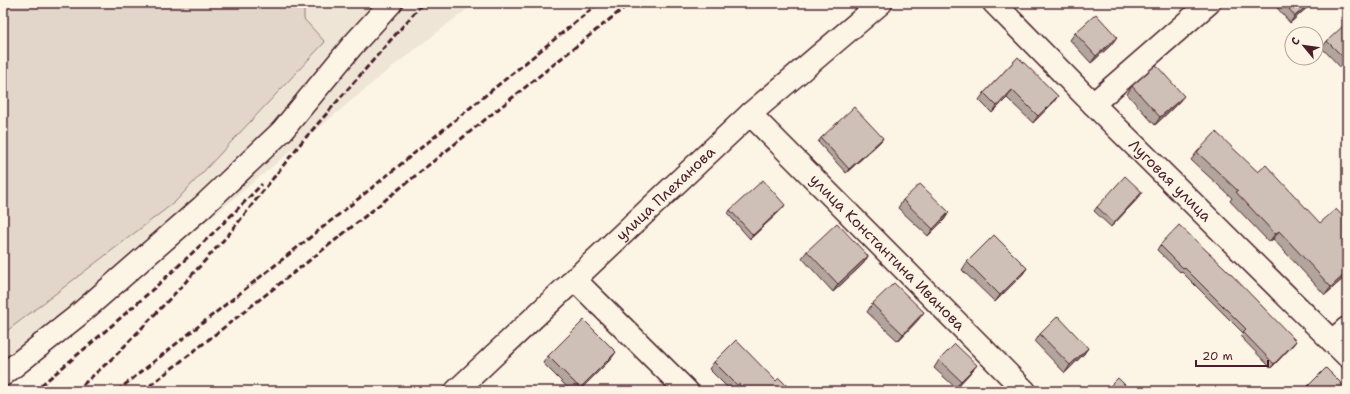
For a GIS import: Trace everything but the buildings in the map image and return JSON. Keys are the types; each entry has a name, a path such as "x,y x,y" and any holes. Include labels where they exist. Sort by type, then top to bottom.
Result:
{"street":[{"path":"3,375 76,317 202,207 282,131 352,46 390,3"},
{"name":"улица Плеханова","path":"456,391 750,114 881,3"},
{"name":"Луговая улица","path":"994,3 1093,104 1340,334 1347,356"},
{"path":"1093,104 1209,3"},
{"name":"улица Константина Иванова","path":"750,114 1025,391"},
{"path":"574,279 687,391"}],"shaded area":[{"path":"3,3 304,3 304,19 325,42 175,202 3,334"},
{"path":"304,3 475,3 381,76 3,391 3,334 175,202 325,42 304,19"}],"railway":[{"path":"76,391 117,354 229,234 301,143 423,3"},
{"path":"117,391 347,208 599,3"},
{"path":"143,391 338,238 630,3"},
{"path":"34,391 151,291 208,238 262,184"}]}
